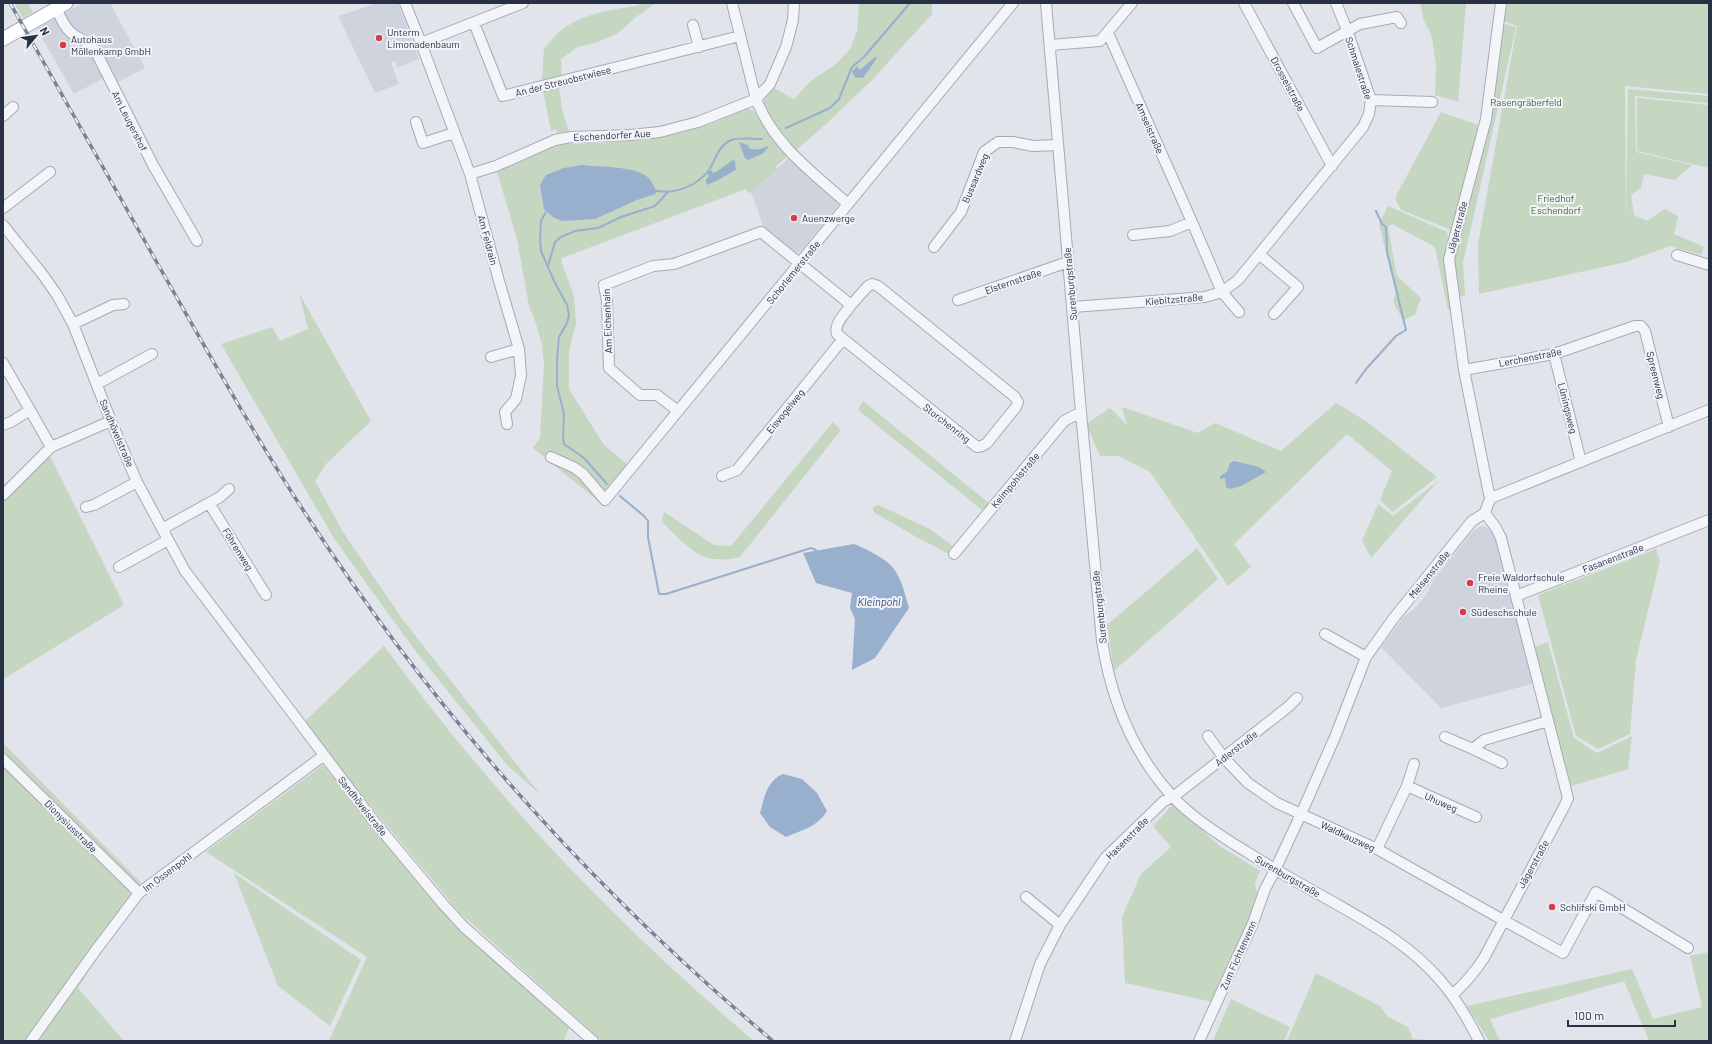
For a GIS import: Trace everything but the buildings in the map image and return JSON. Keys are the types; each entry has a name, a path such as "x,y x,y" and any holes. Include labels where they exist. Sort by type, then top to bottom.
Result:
{"main road":[{"path":"3,39 61,6"}],"street":[{"name":"Am Feldrain","path":"405,3 470,174 519,349 521,375 516,399 505,412 507,424"},
{"path":"421,43 523,3"},
{"path":"732,3 756,100 764,118 788,150 848,204"},
{"name":"Eschendorfer Aue","path":"470,174 496,166 555,140 571,137 630,135 660,132 698,122 756,100 770,84 786,47 793,20 794,3"},
{"name":"Surenburgstraße","path":"1046,3 1101,627 1106,664 1118,704 1129,731 1147,764 1173,797 1221,836 1276,870 1388,933 1420,959 1452,995 1467,1018 1479,1041"},
{"path":"1050,45 1100,41 1132,3"},
{"name":"Drosselstraße","path":"1244,3 1332,166"},
{"path":"1293,3 1317,48 1347,30"},
{"name":"Schmalestraße","path":"1332,166 1363,128 1369,114 1371,100 1336,3"},
{"name":"Jägerstraße","path":"1491,498 1488,494 1464,370 1449,259 1486,119 1501,3"},
{"name":"Schorlemerstraße","path":"551,457 575,468 583,474 605,500 1012,4"},
{"name":"Am Leugershof","path":"61,6 63,24 72,34 88,42 95,50 153,165 197,241"},
{"name":"Schmalestraße","path":"1347,30 1360,24 1397,17 1401,23"},
{"name":"An der Streuobstwiese","path":"474,22 503,96 740,36"},
{"path":"693,25 699,47"},
{"name":"Amselstraße","path":"1108,33 1222,292 1239,312"},
{"path":"1371,100 1432,102"},
{"path":"3,116 13,107"},
{"path":"416,122 423,143 454,133"},
{"name":"Bussardweg","path":"934,247 961,212 984,152 998,142 1013,142 1033,146 1058,145"},
{"name":"Kiebitzstraße","path":"1072,307 1205,297 1222,292 1238,280 1260,255 1332,166"},
{"path":"3,208 50,172"},
{"path":"1133,235 1170,231 1192,222"},
{"name":"Sandhövelstraße","path":"3,225 43,275 57,295 73,324 96,384 137,482 185,571 323,756 373,820 448,910 464,927 594,1041"},
{"name":"Am Eichenhain","path":"678,411 657,395 640,395 609,368 607,302 604,285 653,266 674,264 761,232 800,264"},
{"path":"1260,255 1298,287 1274,314"},
{"path":"1677,255 1709,265"},
{"name":"Elsternstraße","path":"958,300 1068,262"},
{"path":"800,264 851,305"},
{"name":"Storchenring","path":"872,284 878,286 1015,397 1018,402 1016,407 987,443 982,446 977,446 837,334 837,325 851,305 868,286 872,284"},
{"path":"73,324 113,305 124,304"},
{"name":"Lerchenstraße","path":"1464,370 1554,354 1635,326 1641,326"},
{"name":"Spreenweg","path":"1641,326 1645,330 1669,427"},
{"name":"Eisvogelweg","path":"722,476 737,470 843,339"},
{"path":"491,357 519,349"},
{"path":"96,384 152,354"},
{"name":"Lüningsweg","path":"1554,354 1581,462"},
{"path":"3,363 51,447"},
{"path":"3,425 11,422 30,410"},
{"path":"1485,514 1491,498 1709,410"},
{"name":"Keimpohlstraße","path":"954,554 1064,421 1081,412"},
{"path":"3,495 51,447 111,421"},
{"path":"86,507 94,505 137,482"},
{"path":"162,529 210,503 228,490"},
{"name":"Föhrenweg","path":"210,503 266,595"},
{"name":"Jägerstraße","path":"1452,995 1474,974 1566,805 1568,798 1501,538 1496,528 1485,514"},
{"name":"Meisenstraße","path":"1276,870 1340,724 1366,657 1392,619 1472,521 1485,514"},
{"name":"Fasanenstraße","path":"1516,596 1709,520"},
{"path":"119,567 168,540"},
{"path":"1325,634 1366,657"},
{"name":"Adlerstraße","path":"1173,797 1288,707 1297,698"},
{"path":"1473,749 1484,740 1548,721"},
{"name":"Waldkauzweg","path":"1208,736 1224,758 1248,783 1277,803 1377,849 1563,952 1596,892 1688,948"},
{"path":"1445,737 1502,762"},
{"name":"Im Ossenpohl","path":"32,1041 96,950 139,893 323,756"},
{"name":"Dionysiusstraße","path":"3,760 139,893"},
{"path":"1377,849 1407,786 1414,764"},
{"name":"Uhuweg","path":"1407,786 1476,817"},
{"name":"Hasenstraße","path":"1015,1041 1040,964 1060,925 1105,858 1164,801 1173,797"},
{"name":"Zum Fichtenvenn","path":"1200,1041 1253,923 1264,889 1276,870"},
{"path":"1026,898 1060,925"}],"shaded area":[{"path":"83,3 110,3 145,68 114,84 104,78 74,94 37,29"},
{"name":"Unterm Limonadenbaum","path":"378,3 398,3 419,59 397,68 395,61 391,62 399,84 375,93 338,16"},
{"name":"Auenzwerge","path":"788,158 836,201 838,205 802,250 795,254 765,231 751,192 780,170 778,168"},
{"name":"Südeschschule","path":"1481,526 1494,532 1535,683 1441,708 1381,647 1403,618 1417,606 1426,595 1433,581 1473,531"}],"green space":[{"path":"14,3 28,3 33,12 23,18"},
{"path":"641,3 662,3 653,5 636,17 618,33 598,42 578,47 561,59 562,78 542,83 544,48 561,30 581,19 608,11 636,6"},
{"path":"859,3 932,3 932,14 872,80 826,124 796,150 771,119 764,106 764,101 767,95 774,88 794,99 812,80 835,65 850,49 857,32"},
{"path":"1420,3 1466,3 1458,102 1435,95 1436,65 1432,37 1423,18"},
{"name":"Friedhof Eschendorf","path":"1507,3 1709,3 1709,94 1625,86 1626,224 1628,89 1709,96 1709,103 1635,96 1636,152 1692,165 1675,180 1644,174 1641,188 1631,195 1634,215 1647,221 1665,209 1678,216 1674,234 1704,247 1701,255 1670,246 1626,262 1479,294 1478,244 1517,26 1504,21"},
{"path":"1504,24 1516,27 1463,263 1465,295 1459,297 1460,310 1448,310 1435,247 1392,224 1388,227 1397,276 1421,298 1415,315 1403,320 1393,302 1396,293 1379,224 1388,206 1447,232 1453,257 1491,115"},
{"path":"559,87 562,110 569,131 557,133 556,129 551,131 543,91"},
{"path":"1637,98 1709,105 1709,168 1637,151"},
{"path":"747,109 753,110 772,139 787,157 775,167 779,170 751,192 748,193 746,189 562,258 561,261 574,296 576,323 569,351 569,389 604,445 627,464 597,500 533,448 540,438 544,362 542,344 529,306 517,239 497,172 553,147 565,144 616,142 676,134 710,124"},
{"path":"1441,112 1478,125 1453,250 1449,229 1401,210 1395,198"},
{"path":"299,293 371,421 326,464 315,481 343,532 403,620 540,794 507,765 414,649 335,540 221,344 272,327 280,341 308,329"},
{"path":"863,401 990,504 982,510 858,410"},
{"path":"1336,403 1366,421 1437,477 1393,512 1380,500 1392,471 1347,434 1234,544 1251,567 1228,586 1150,472 1118,456 1100,456 1086,424 1110,408 1127,425 1122,407 1198,433 1215,423 1281,451"},
{"path":"833,422 841,430 740,557 720,559 704,557 680,540 662,522 664,512 714,545 731,546"},
{"path":"48,452 124,605 3,679 3,497"},
{"path":"1438,481 1371,558 1362,541 1378,504 1393,516"},
{"path":"878,505 930,529 954,547 949,554 918,538 875,513 873,507"},
{"path":"1197,548 1218,579 1114,671 1107,625"},
{"path":"1656,549 1660,561 1636,660 1630,734 1598,749 1576,736 1538,595"},
{"path":"1548,642 1574,738 1597,753 1632,736 1628,769 1571,786 1534,647"},
{"path":"384,646 459,743 502,794 570,868 679,975 754,1041 602,1041 460,913 327,754 303,723"},
{"path":"3,743 142,884 78,988 124,1041 3,1041"},
{"path":"323,765 451,922 569,1027 564,1041 329,1041 367,957 206,852"},
{"path":"1173,804 1220,846 1260,871 1255,883 1258,898 1213,1002 1125,983 1122,917 1141,874 1171,847 1153,826"},
{"path":"234,873 361,960 330,1026 278,986"},
{"path":"1709,952 1709,1041 1649,1041 1624,981 1490,1019 1500,1041 1489,1041 1467,1006 1632,969 1653,1019 1702,1007 1690,956"},
{"path":"1316,973 1380,1006 1387,1016 1408,1027 1413,1039 1450,1041 1287,1041"},
{"path":"1231,999 1290,1027 1284,1041 1213,1041"}],"water":[{"path":"875,57 877,58 863,78 855,77 852,72 857,66 859,70 861,69"},
{"path":"739,142 748,145 751,149 758,149 767,146 768,148 762,154 748,160 745,158"},
{"path":"733,160 735,161 736,170 707,185 706,180 709,176 707,173 711,170 713,173 716,172"},
{"path":"582,165 633,170 646,176 657,191 655,194 637,200 595,219 562,221 553,217 544,209 540,185 546,175 564,168"},
{"path":"1234,461 1259,467 1266,472 1241,486 1231,489 1226,487 1225,478 1220,479 1220,476 1227,472 1230,463"},
{"name":"Kleinpohl","path":"854,544 881,558 893,568 901,582 909,608 875,658 852,670 855,619 850,608 852,593 816,583 803,553"},
{"path":"783,774 802,779 817,793 827,811 819,821 786,837 770,827 760,813 767,790 773,781"}],"waterway":[{"path":"786,128 830,108 839,99 852,67 864,57 910,3"},
{"path":"657,191 664,192 686,188 704,176 709,170 720,149 731,140 742,138 762,139"},
{"path":"548,266 555,242 561,237 575,231 598,228 621,217 655,206 668,192"},
{"path":"1356,383 1366,369 1396,336 1406,330 1387,252 1386,227 1382,224 1376,211"},
{"path":"546,212 541,221 541,251 554,281 567,305 569,315 567,323 559,337 557,360 557,386 564,414 564,444 584,458 607,484"},
{"path":"620,496 648,521 648,537 659,594 666,594 811,548 816,550"}],"railway":[{"path":"10,3 199,336 270,457 307,516 356,589 408,660 463,729 520,796 580,860 642,923 773,1041"}],"place":[{"name":"Unterm Limonadenbaum","path":"379,38"},
{"name":"Autohaus Möllenkamp GmbH","path":"63,45"},
{"name":"Auenzwerge","path":"794,218"},
{"name":"Freie Waldorfschule Rheine","path":"1470,583"},
{"name":"Südeschschule","path":"1463,612"},
{"name":"Schlifski GmbH","path":"1552,907"}],"park label":[{"name":"Rasengräberfeld","path":"1526,102"}]}
